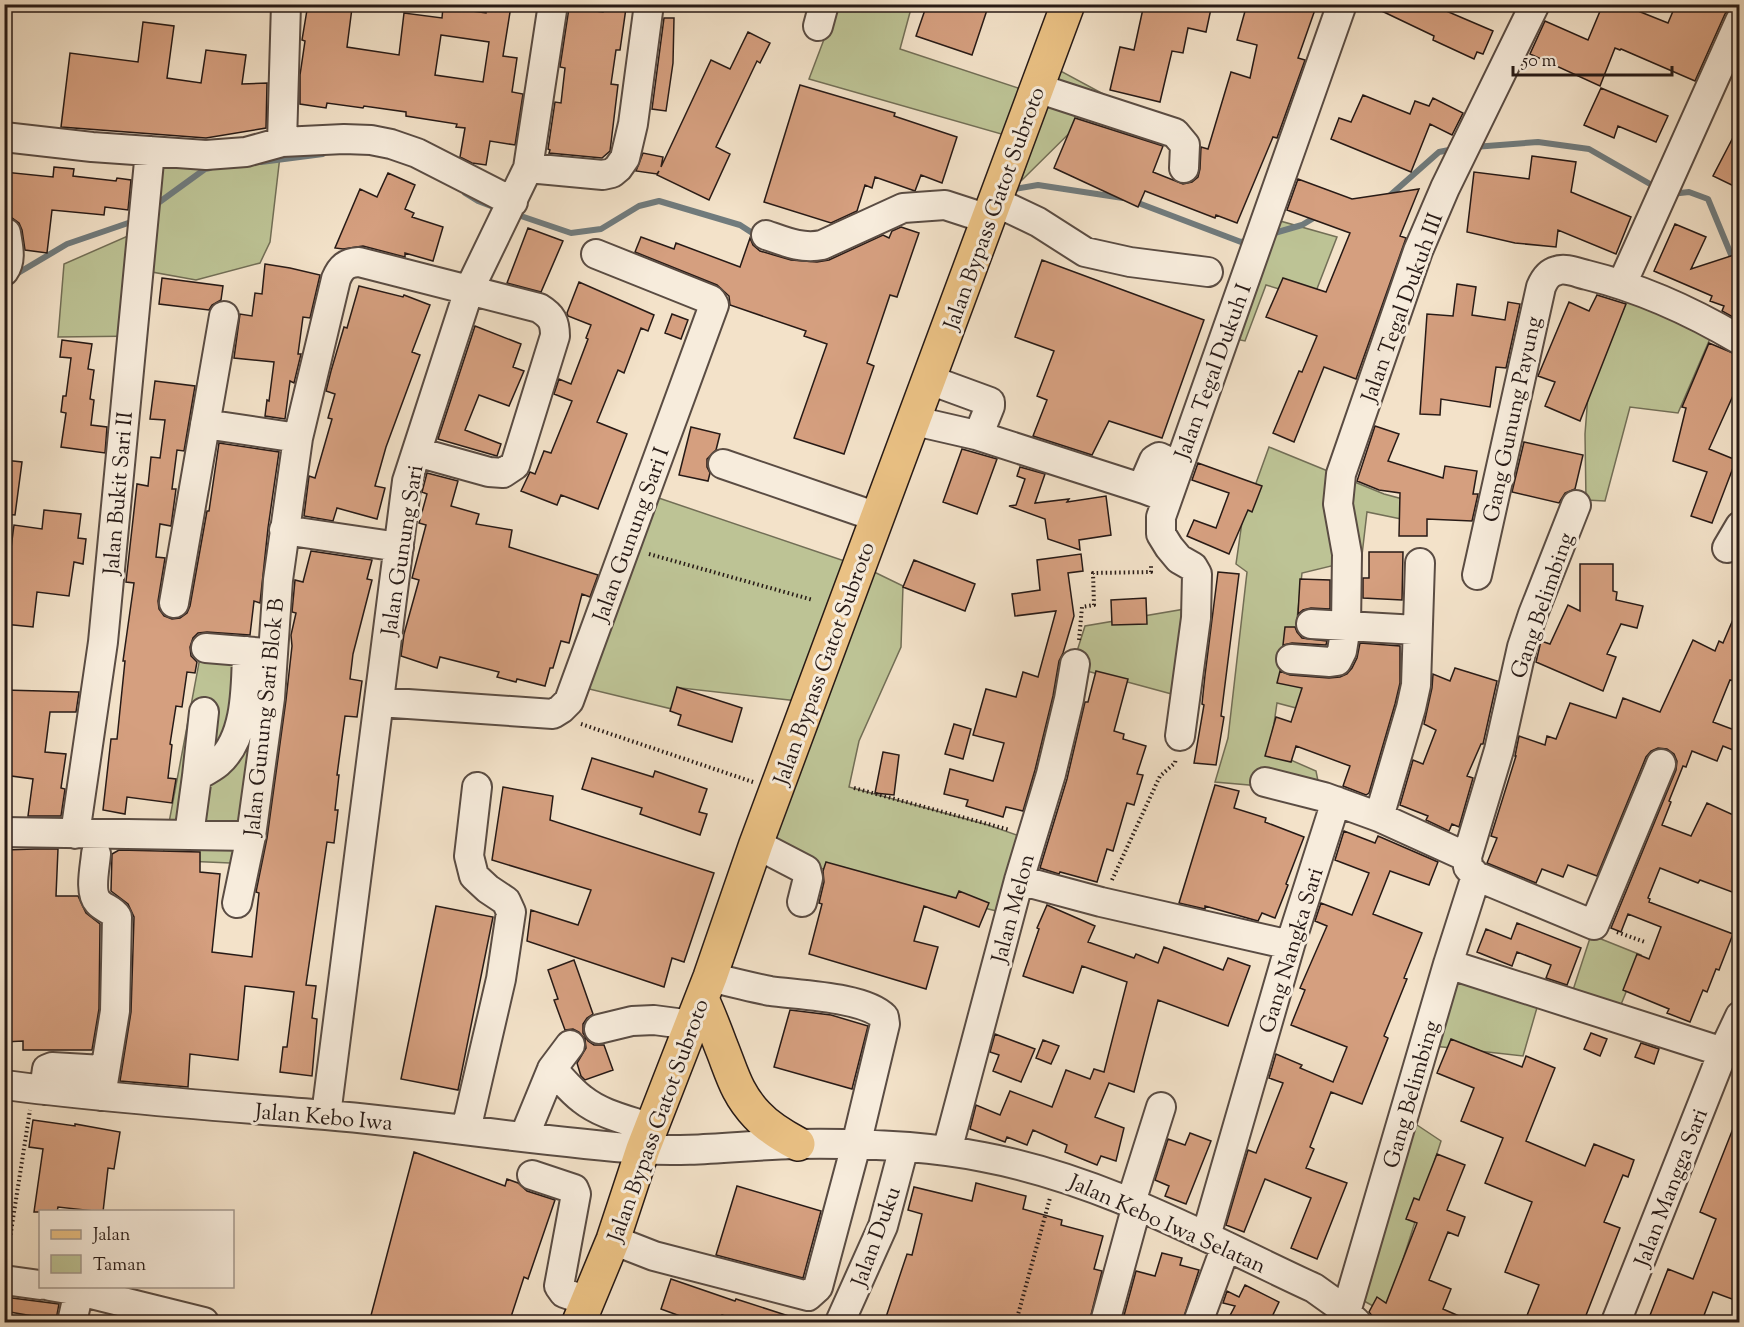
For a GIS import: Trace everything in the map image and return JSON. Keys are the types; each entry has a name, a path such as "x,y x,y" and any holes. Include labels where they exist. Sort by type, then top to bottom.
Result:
{"main road":[{"name":"Jalan Bypass Gatot Subroto","path":"583,1312 613,1240 647,1138 701,1000 756,844 1068,4"},
{"path":"701,1000 741,1095 757,1115 776,1132 798,1144"}],"street":[{"path":"282,142 286,4"},
{"name":"Jalan Gunung Sari","path":"326,1115 407,481 469,290 528,168 553,4"},
{"path":"528,168 603,175 612,172 623,162 633,124 649,4"},
{"name":"Jalan Tegal Dukuh I","path":"1169,547 1161,534 1161,517 1156,493 1178,466 1342,4"},
{"name":"Jalan Tegal Dukuh III","path":"1291,659 1337,661 1342,651 1346,627 1347,554 1338,504 1341,474 1418,251 1445,188 1535,4"},
{"path":"1740,21 1622,284 1719,328 1740,340"},
{"path":"1037,88 1174,133 1185,145 1184,168"},
{"path":"4,137 92,147 206,155 246,152 282,142 371,140 417,153 513,202"},
{"name":"Jalan Bukit Sari II","path":"75,834 103,642 150,151"},
{"path":"766,235 808,248 822,245 903,208 945,205 991,210 1038,222 1085,252 1130,262 1208,272"},
{"path":"4,271 9,265 6,233"},
{"name":"Jalan Gunung Sari I","path":"553,714 569,701 714,305 711,300 596,254"},
{"name":"Jalan Gunung Sari Blok B","path":"237,903 251,836 270,698 260,653 278,580 298,438 336,279 340,269 348,263 359,262 539,308 550,314 555,324 555,336 514,465 503,472 489,472 417,452"},
{"name":"Gang Gunung Payung","path":"1477,574 1540,287 1546,276 1556,270 1568,270 1622,284"},
{"path":"174,603 224,316"},
{"path":"930,380 990,402 980,431 976,435"},
{"path":"915,421 976,435 1156,493"},
{"path":"205,424 298,438"},
{"path":"723,464 878,517"},
{"name":"Gang Belimbing","path":"1351,1317 1448,964 1522,647 1575,505"},
{"path":"285,530 399,547"},
{"path":"1169,547 1179,559 1193,567 1197,574 1196,618 1180,736"},
{"path":"1378,817 1416,685 1420,563"},
{"path":"1311,624 1418,630"},
{"path":"198,776 219,762 234,741 260,653 206,648"},
{"name":"Jalan Melon","path":"947,1151 1031,836 1057,752 1075,664"},
{"path":"379,702 553,714"},
{"path":"189,835 204,712"},
{"path":"1265,782 1336,801 1378,817 1471,866 1594,925 1661,764"},
{"path":"466,1130 501,979 511,912 506,902 474,876 469,856 477,787"},
{"name":"Gang Nangka Sari","path":"1198,1323 1216,1241 1290,945 1336,801"},
{"path":"4,832 251,836"},
{"path":"756,844 806,870 808,878 802,902"},
{"path":"96,854 93,892 96,901 114,912 117,917 115,1011 102,1083"},
{"path":"1019,880 1101,902 1290,945"},
{"path":"1448,964 1723,1052"},
{"path":"599,1029 632,1021 654,1020 701,1000 768,990 817,995 867,1007 884,1017 885,1023 856,1145 818,1287 807,1296 654,1256 613,1240"},
{"name":"Jalan Mangga Sari","path":"1616,1323 1723,1052 1740,1016"},
{"path":"524,1137 552,1070 570,1045"},
{"path":"552,1070 591,1106 647,1138"},
{"name":"Jalan Kebo Iwa","path":"4,1085 39,1090 102,1083 326,1115 524,1137 647,1138"},
{"path":"1106,1323 1134,1204 1161,1107"},
{"name":"Jalan Kebo Iwa Selatan","path":"647,1138 904,1147 985,1157 1056,1174 1134,1204 1314,1288 1351,1317"},
{"name":"Jalan Duku","path":"840,1323 883,1226 904,1147"},
{"path":"532,1175 574,1189 576,1194 559,1286 583,1312"},
{"path":"5,1269 39,1285"},
{"path":"57,1288 79,1291 204,1323"},
{"path":"72,1323 79,1291"}],"path":[{"path":"1075,664 1081,632 1082,607 1094,605 1093,573 1151,572 1150,558 1153,553 1157,548 1169,547"},
{"path":"626,548 813,600"},
{"path":"553,714 777,789"},
{"path":"1101,902 1160,776 1175,763 1180,736"},
{"path":"855,788 1031,836"},
{"path":"5,1269 39,1090"},
{"path":"1016,1323 1056,1174"}],"green space":[{"path":"837,5 912,5 900,49 1048,98 1057,69 1107,96 1021,181 1033,143 809,79"},
{"path":"157,153 280,156 270,242 260,263 196,280 146,271 141,336 58,337 64,264 144,229"},
{"path":"1259,215 1337,237 1313,299 1266,285 1245,341 1220,336"},
{"path":"1631,291 1715,327 1678,413 1630,407 1605,501 1586,500 1585,434 1588,395"},
{"path":"1269,447 1384,494 1410,501 1425,524 1367,512 1357,598 1335,565 1302,573 1296,628 1288,668 1309,678 1300,709 1277,703 1270,751 1316,771 1320,791 1215,782 1228,738 1247,572 1236,564 1242,522"},
{"path":"644,493 868,569 903,586 901,647 859,741 849,787 988,825 1025,838 1013,915 766,855 816,703 681,688 672,709 581,687"},
{"path":"1191,608 1179,696 1072,667 1085,626"},
{"path":"201,652 286,667 253,864 162,860"},
{"path":"1591,935 1641,955 1620,1007 1573,990"},
{"path":"1545,980 1523,1056 1434,1046 1453,983"},
{"path":"1405,1117 1441,1141 1398,1275 1402,1322 1364,1301"}],"building":[{"path":"308,4 352,8 347,47 399,55 404,13 442,18 443,7 486,13 487,4 511,6 503,56 517,58 512,92 523,94 515,145 490,141 486,165 472,163 460,157 465,128 456,127 457,124 406,116 406,112 364,106 363,108 327,103 326,108 300,104 300,75 305,41 302,40","holes":["441,35 489,42 483,82 435,75"]},
{"path":"604,4 626,8 620,50 616,50 611,84 618,85 610,151 602,158 549,153 555,102 561,103 565,68 560,67 569,8 603,12"},
{"path":"927,4 989,4 972,55 916,36"},
{"path":"1144,4 1212,4 1206,32 1188,28 1183,53 1172,51 1160,102 1110,90 1120,47 1134,50"},
{"path":"1247,4 1317,4 1298,58 1305,60 1277,138 1273,137 1237,223 1216,215 1215,218 1145,191 1138,207 1054,168 1075,118 1163,146 1153,172 1183,184 1192,182 1198,177 1201,147 1208,149 1231,72 1250,78 1257,45 1237,40"},
{"path":"1367,4 1430,4 1493,31 1483,54 1477,52 1474,59 1433,40 1434,36"},
{"path":"1603,4 1640,4 1638,11 1668,23 1676,4 1736,4 1725,14 1695,81 1615,48 1600,86 1530,54 1545,21 1588,40"},
{"path":"664,18 674,18 673,63 666,111 652,109"},
{"path":"143,22 174,26 167,78 201,83 206,50 246,55 242,84 267,83 266,128 206,138 61,127 70,53 138,62"},
{"path":"748,32 770,43 760,63 757,61 716,147 730,154 709,200 657,175 659,171 657,174 636,171 643,153 663,157 661,167 711,60 730,69"},
{"path":"800,85 895,113 894,116 957,137 942,183 921,175 915,191 875,177 872,188 865,185 857,211 831,223 764,202"},
{"path":"1601,88 1668,116 1656,142 1618,126 1614,138 1584,125"},
{"path":"1363,95 1410,114 1415,101 1429,106 1433,98 1463,113 1452,135 1430,124 1411,172 1331,139 1339,118 1351,122"},
{"path":"1740,124 1740,189 1713,176"},
{"path":"1532,156 1576,162 1571,192 1631,217 1616,254 1558,230 1556,247 1515,243 1467,232 1474,172 1529,179"},
{"path":"54,167 74,169 73,176 116,181 117,178 131,180 128,210 105,207 104,215 52,210 47,253 25,250 19,223 12,218 4,217 4,172 53,177"},
{"path":"388,173 415,185 405,209 414,213 412,217 443,227 433,261 405,253 405,257 363,246 335,248 360,189 377,197"},
{"path":"1298,179 1352,199 1419,189 1400,236 1406,238 1356,379 1324,367 1294,442 1273,433 1299,371 1302,372 1317,336 1266,317 1283,278 1326,292 1350,233 1287,210"},
{"path":"1675,224 1706,237 1691,269 1740,253 1740,321 1722,311 1724,306 1710,301 1712,296 1654,271"},
{"path":"901,227 919,233 897,297 890,295 867,363 874,366 844,454 794,438 827,344 804,336 806,331 730,305 729,296 717,285 635,252 641,237 674,249 676,243 740,267 750,238 753,245 760,251 791,260 817,262 829,260 883,235 889,238 892,231"},
{"path":"528,228 563,241 541,292 507,283"},
{"path":"1042,260 1204,320 1162,438 1109,421 1092,455 1033,436 1047,400 1037,396 1054,351 1015,337"},
{"path":"265,264 320,275 310,318 303,317 298,354 301,354 294,383 290,381 285,419 265,416 274,362 234,358 240,314 252,316 255,293 262,294"},
{"path":"162,278 223,286 221,300 212,305 209,310 159,304"},
{"path":"579,282 654,315 648,331 641,328 624,373 618,370 597,422 627,434 598,509 561,495 557,505 521,491 530,472 535,474 544,451 551,453 572,401 554,394 559,379 571,384 588,339 586,338 591,325 568,316 567,313"},
{"path":"1457,284 1476,287 1472,315 1505,320 1508,302 1520,304 1506,368 1496,367 1490,407 1441,399 1440,415 1420,414 1427,314 1453,316"},
{"path":"359,286 403,297 404,295 430,305 412,352 420,355 386,447 375,486 385,488 377,519 337,508 333,521 304,516 309,476 315,478 332,419 328,418 335,394 326,391 344,327 347,328"},
{"path":"1597,295 1626,304 1580,421 1545,406 1555,382 1538,376 1569,302 1589,311"},
{"path":"672,314 688,320 681,339 665,333"},
{"path":"475,326 521,344 513,367 524,371 509,406 479,395 465,430 501,444 497,456 438,439"},
{"path":"62,340 92,344 88,369 94,370 90,399 94,400 91,425 107,427 105,453 61,447 66,413 61,412 63,396 66,396 71,358 60,357"},
{"path":"1709,343 1740,356 1740,380 1709,449 1736,460 1712,523 1691,516 1707,472 1673,461 1686,408 1682,407"},
{"path":"155,381 195,386 184,451 177,450 172,489 176,489 171,526 160,524 156,557 165,558 158,601 159,609 164,616 172,619 180,618 187,613 190,606 207,511 209,511 219,443 279,452 260,603 254,601 250,635 207,632 198,633 193,638 190,647 191,656 197,662 195,673 187,672 182,707 176,706 170,744 172,745 168,778 176,779 172,803 127,797 125,814 103,810 111,739 117,739 125,661 123,661 134,583 126,582 137,484 148,486 151,457 160,458 165,420 150,419"},
{"path":"1375,426 1399,434 1388,461 1443,478 1445,466 1477,471 1473,494 1478,494 1472,521 1427,519 1427,536 1399,536 1400,493 1379,490 1357,481"},
{"path":"691,427 720,434 716,450 707,459 710,473 708,481 679,475"},
{"path":"1524,442 1583,455 1575,489 1565,493 1559,503 1512,492"},
{"path":"962,449 997,459 977,514 943,502"},
{"path":"4,460 22,462 15,515 4,514"},
{"path":"1198,463 1262,486 1252,512 1248,510 1229,554 1187,536 1194,520 1216,528 1229,493 1192,480"},
{"path":"1020,467 1045,474 1035,503 1069,499 1067,502 1106,496 1111,535 1079,540 1080,550 1048,539 1045,519 1009,506 1016,505 1025,479 1017,476"},
{"path":"427,473 458,481 451,506 479,514 476,524 512,530 509,547 598,575 590,597 582,594 569,643 561,641 545,686 497,677 499,672 440,657 437,668 401,656 404,634 419,580 412,578 426,525 419,523 427,494 422,492"},
{"path":"44,510 81,514 78,538 86,539 83,564 74,562 69,596 37,592 33,627 4,624 11,576 4,576 4,565 6,556 10,556 14,525 42,529"},
{"path":"311,551 372,560 367,579 372,580 353,654 350,679 362,681 357,717 345,716 337,775 339,775 335,810 338,810 334,843 327,842 306,985 316,986 312,1018 317,1019 312,1076 280,1072 283,1047 287,1047 294,992 245,986 238,1060 190,1054 188,1087 120,1081 131,1012 134,917 128,904 111,891 112,854 119,850 200,852 200,872 220,874 212,952 252,957 259,893 256,892 267,838 286,700 292,646 291,635 296,613 292,612 295,580 303,582"},
{"path":"1369,552 1403,552 1402,600 1363,598 1363,578 1369,578"},
{"path":"1081,554 1083,571 1068,573 1074,616 1059,661 1053,696 1023,811 1006,807 1003,817 966,806 968,800 944,794 950,769 993,781 1004,743 973,735 986,689 1016,697 1023,672 1038,677 1056,611 1015,616 1012,594 1040,590 1037,560"},
{"path":"914,560 975,584 965,611 903,587"},
{"path":"1580,564 1613,564 1613,591 1617,592 1616,600 1643,606 1637,628 1621,624 1607,654 1616,657 1603,691 1536,662 1541,641 1550,644 1568,605 1580,611"},
{"path":"1218,572 1239,574 1221,716 1224,717 1216,765 1194,763 1204,705 1202,704 1205,675"},
{"path":"1300,579 1330,580 1330,609 1311,608 1298,614"},
{"path":"1146,598 1147,624 1112,625 1111,600"},
{"path":"1740,603 1740,668 1734,681 1730,680 1713,722 1740,732 1740,753 1723,746 1717,761 1692,751 1686,767 1683,766 1662,825 1691,836 1707,803 1740,818 1740,895 1700,880 1698,883 1660,868 1648,898 1649,902 1733,934 1719,970 1716,969 1707,992 1703,990 1690,1022 1667,1013 1669,1009 1623,990 1637,954 1649,959 1661,927 1628,914 1621,932 1611,928 1676,770 1677,761 1674,754 1667,749 1658,748 1646,757 1597,876 1568,865 1563,877 1542,869 1536,883 1487,863 1497,838 1491,836 1516,756 1519,736 1545,745 1547,736 1556,739 1570,703 1616,718 1623,698 1660,712 1693,640 1715,651 1719,641 1723,643"},
{"path":"1285,627 1295,627 1302,638 1327,641 1326,645 1292,643 1283,645"},
{"path":"1360,643 1400,646 1400,683 1369,793 1366,795 1343,786 1350,766 1296,746 1291,762 1265,756 1276,717 1291,722 1302,688 1277,683 1280,671 1290,675 1340,677 1352,668"},
{"path":"1455,668 1497,681 1483,744 1467,776 1473,778 1459,827 1452,824 1449,831 1426,820 1428,816 1400,805 1413,760 1423,764 1436,730 1424,724 1433,674 1450,681"},
{"path":"1096,671 1128,679 1114,731 1124,734 1123,739 1146,746 1137,774 1143,775 1134,805 1127,803 1113,851 1107,849 1097,882 1040,868 1067,779 1085,702 1088,702"},
{"path":"677,687 742,708 732,742 678,725 681,715 670,711"},
{"path":"4,690 79,692 76,712 50,712 45,752 66,754 61,788 65,789 61,816 28,816 33,779 4,775"},
{"path":"954,724 971,729 963,759 945,754"},
{"path":"883,752 899,755 894,795 875,793"},
{"path":"592,758 653,777 655,771 707,789 699,812 707,814 700,835 640,814 642,808 582,789"},
{"path":"1215,785 1239,791 1234,808 1266,818 1265,822 1304,837 1275,918 1262,913 1258,921 1205,906 1205,909 1179,903"},
{"path":"503,787 553,796 550,820 714,873 684,962 672,958 664,987 527,941 531,910 578,925 591,890 492,860"},
{"path":"1344,831 1375,843 1378,836 1438,862 1429,885 1390,871 1373,914 1422,933 1404,978 1407,979 1384,1036 1388,1038 1362,1104 1331,1092 1310,1147 1314,1149 1306,1168 1347,1183 1317,1259 1291,1248 1311,1198 1265,1179 1244,1232 1226,1225 1248,1150 1256,1153 1283,1083 1269,1078 1276,1054 1302,1065 1300,1068 1333,1082 1347,1047 1291,1025 1305,990 1300,988 1327,926 1315,921 1321,903 1352,915 1369,873 1335,860"},
{"path":"58,849 56,896 78,896 86,913 100,924 99,1009 92,1050 23,1050 23,1041 4,1042 4,850"},
{"path":"826,862 956,898 959,891 989,903 979,927 924,906 914,941 938,947 926,989 809,954 822,904 819,903"},
{"path":"1047,905 1095,926 1088,942 1134,958 1136,954 1158,963 1164,947 1223,970 1228,958 1250,966 1228,1026 1158,1000 1134,1092 1109,1083 1095,1117 1124,1128 1116,1161 1101,1156 1097,1165 1065,1152 1067,1145 1033,1130 1027,1145 1007,1137 1005,1142 970,1129 976,1105 1000,1115 1010,1091 1052,1107 1066,1070 1090,1079 1094,1069 1104,1072 1127,982 1082,966 1073,993 1023,976 1039,929 1037,928"},
{"path":"436,906 493,917 458,1090 401,1079"},
{"path":"1517,923 1581,948 1567,985 1546,978 1551,965 1517,952 1512,966 1477,952 1486,929 1511,939"},
{"path":"574,960 593,1014 583,1024 583,1033 594,1045 604,1045 613,1070 585,1080 581,1076 577,1063 586,1048 585,1039 573,1029 565,1030 554,1000 558,999 548,970"},
{"path":"790,1010 831,1015 868,1026 852,1089 774,1067"},
{"path":"1591,1033 1607,1039 1600,1056 1584,1049"},
{"path":"995,1034 1035,1049 1021,1082 993,1071 999,1055 990,1052"},
{"path":"1451,1039 1522,1067 1526,1056 1555,1068 1526,1141 1585,1166 1594,1144 1634,1160 1628,1177 1623,1175 1604,1222 1620,1228 1583,1323 1524,1323 1539,1285 1505,1272 1532,1202 1485,1183 1503,1138 1461,1121 1474,1088 1437,1073"},
{"path":"1043,1040 1059,1046 1051,1064 1036,1058"},
{"path":"1641,1043 1659,1049 1654,1064 1635,1057"},
{"path":"1738,1116 1740,1302 1713,1292 1701,1323 1647,1323 1668,1269 1693,1279 1716,1219 1700,1212"},
{"path":"33,1120 120,1132 114,1169 108,1168 103,1210 58,1207 57,1210 34,1212 43,1149 29,1147"},
{"path":"1190,1133 1211,1141 1186,1204 1165,1196 1169,1186 1155,1180 1168,1139 1185,1145"},
{"path":"414,1152 505,1186 507,1179 518,1183 527,1191 555,1200 528,1279 524,1277 509,1323 369,1323"},
{"path":"1437,1154 1465,1165 1447,1210 1465,1217 1458,1236 1448,1232 1429,1280 1451,1289 1443,1309 1475,1323 1378,1323 1369,1312 1377,1297 1386,1303 1417,1223 1406,1219 1414,1198 1419,1200"},
{"path":"976,1183 1026,1196 1023,1209 1062,1220 1061,1225 1103,1236 1094,1269 1102,1271 1089,1323 884,1323 907,1254 912,1255 922,1214 908,1210 914,1187 972,1201"},
{"path":"737,1186 821,1211 803,1278 716,1255"},
{"path":"1162,1253 1182,1258 1180,1265 1199,1270 1182,1323 1122,1323 1136,1271 1155,1276"},
{"path":"671,1279 798,1319 797,1323 746,1323 722,1315 719,1323 699,1323 661,1309"},
{"path":"1245,1285 1279,1302 1269,1323 1226,1323 1235,1306 1223,1303 1227,1291 1239,1297"},
{"path":"4,1297 59,1304 56,1320 4,1311"}],"waterway":[{"path":"1474,147 1538,142 1589,149 1657,188"},
{"path":"1387,198 1439,152 1454,149"},
{"path":"261,162 323,154"},
{"path":"154,206 205,169 210,168"},
{"path":"1009,190 1038,185 1123,198"},
{"path":"1671,194 1689,192 1708,199 1732,257 1737,260"},
{"path":"465,193 491,206"},
{"path":"515,214 571,233 601,229 639,206 659,201 740,225 757,236"},
{"path":"1133,201 1241,242 1250,240"},
{"path":"1271,234 1302,225 1317,216"},
{"path":"13,276 67,244 134,221"}]}
